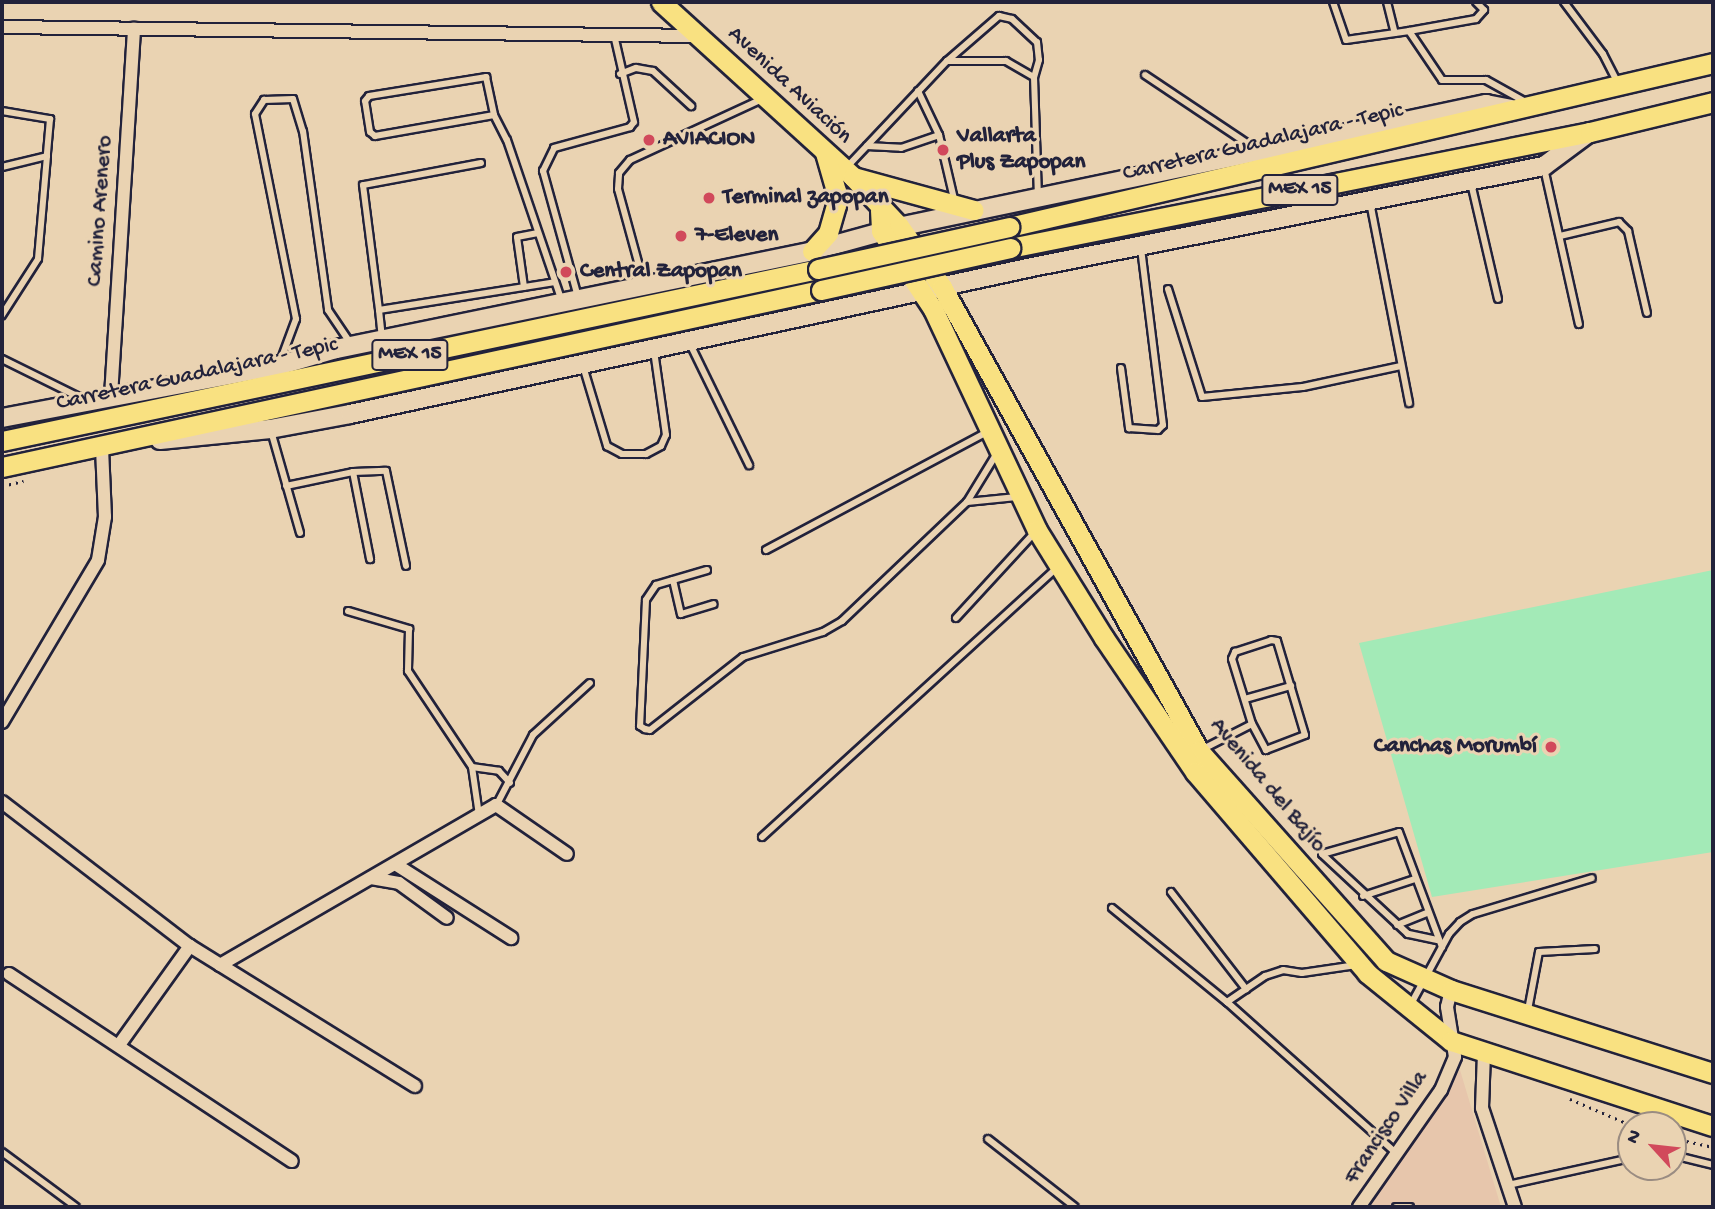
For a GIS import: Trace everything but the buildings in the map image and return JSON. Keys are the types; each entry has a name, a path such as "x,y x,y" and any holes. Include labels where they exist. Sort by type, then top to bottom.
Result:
{"main road":[{"name":"Avenida Aviación","path":"662,2 848,174 880,210 932,289"},
{"name":"Carretera Guadalajara - Tepic","path":"2,441 815,260 1009,227 1713,64"},
{"name":"MEX 15","path":"2,467 125,443 267,421 1010,248 1590,132 1713,102"},
{"path":"2,418 277,366 352,346 645,285 815,260 890,229 965,209 1030,199 1486,104 1524,108"},
{"path":"267,421 583,364 1032,267 1544,166 1590,132"},
{"path":"815,260 828,233 836,205 836,191 824,152"},
{"path":"848,174 965,209"},
{"path":"1030,199 1002,213 995,237 1004,253 1032,267"},
{"path":"815,260 828,262 835,275 823,313"},
{"name":"Avenida del Bajío","path":"932,289 999,451 1037,530 1059,565 1195,772 1360,964 1451,1041 1484,1054 1713,1126"},
{"name":"Avenida del Bajío","path":"932,289 1199,751 1385,961 1451,990 1713,1073"}],"street":[{"path":"2,27 700,36"},
{"name":"Camino Arenero","path":"111,396 134,29"},
{"path":"2,722 98,560 105,517 102,447"},
{"path":"2,802 190,946 415,1086"},
{"path":"220,965 496,805 567,854"},
{"path":"395,864 511,938"},
{"path":"371,878 399,883 447,919"},
{"path":"118,1045 190,946"},
{"path":"9,974 292,1161"},
{"name":"Francisco Villa","path":"1359,1207 1441,1090 1455,1057 1447,1007 1451,990"},
{"path":"1484,1054 1482,1108 1515,1207"}],"lane":[{"path":"1333,2 1346,40 1476,19 1484,10 1476,2"},
{"path":"1387,2 1395,33"},
{"path":"1564,2 1603,54 1619,85"},
{"path":"848,174 867,146 918,91 947,61 999,16 1012,19 1037,42 1030,199"},
{"path":"1409,31 1442,80 1486,80 1524,108"},
{"path":"570,301 543,171 554,148 630,127 634,122 620,74 614,35"},
{"path":"947,61 1006,61 1034,77"},
{"path":"620,74 636,68 653,71 691,106"},
{"path":"1145,75 1258,151"},
{"path":"494,116 375,136 370,132 365,101 369,96 483,76 488,80 494,116 507,141 555,282 570,301"},
{"path":"918,91 939,135 965,209"},
{"path":"645,285 618,188 619,173 630,160 765,97"},
{"path":"277,366 289,346 296,320 255,114 264,100 293,99 303,131 328,310 352,346"},
{"path":"2,111 50,119 38,259 2,316"},
{"path":"867,146 901,148 939,135"},
{"path":"2,167 47,156"},
{"path":"382,340 363,185 481,163"},
{"path":"1544,166 1579,324"},
{"path":"1471,181 1498,299"},
{"path":"1370,201 1409,403"},
{"path":"1560,236 1619,222 1628,231 1647,313"},
{"path":"524,287 517,237 537,233"},
{"path":"1121,368 1129,428 1158,430 1163,425 1141,246"},
{"path":"379,310 555,282"},
{"path":"1168,289 1202,397 1303,387 1401,366"},
{"path":"688,342 749,465"},
{"path":"583,364 607,446 622,454 646,453 661,446 666,435 654,349"},
{"path":"2,359 86,401"},
{"path":"267,421 300,533"},
{"path":"766,550 992,430"},
{"path":"706,570 656,585 646,600 640,726 645,729 650,730 743,657 823,632 842,621 967,502 999,451"},
{"path":"286,486 353,472 386,471 406,566"},
{"path":"353,472 370,559"},
{"path":"967,502 1023,497"},
{"path":"956,618 1037,530"},
{"path":"762,837 1059,565"},
{"path":"673,580 681,614 714,604"},
{"path":"348,611 409,629 408,671 472,767 479,815"},
{"path":"1277,640 1290,686 1302,739 1266,750 1252,724 1232,659 1235,652 1277,640"},
{"path":"496,805 533,735 590,683"},
{"path":"1245,699 1290,686"},
{"path":"1199,751 1252,724"},
{"path":"472,767 499,771 510,783"},
{"path":"1437,940 1415,938 1397,925 1363,896 1322,854 1399,832 1426,913 1442,947"},
{"path":"1363,896 1415,878"},
{"path":"1410,1006 1449,934 1473,914 1592,878"},
{"path":"1171,892 1246,989"},
{"path":"1112,908 1227,1002 1396,1153"},
{"path":"1397,925 1426,913"},
{"path":"1527,1012 1539,952 1595,949"},
{"path":"1227,1002 1283,970 1302,974 1360,964"},
{"path":"988,1139 1075,1207"},
{"path":"2,1152 76,1207"},
{"path":"1687,1158 1713,1165"},
{"path":"1508,1185 1617,1161"},
{"path":"1396,1207 1410,1207"}],"path":[{"path":"1687,1141 1713,1147"}],"shaded area":[{"path":"1460,1070 1501,1207 1360,1207 1364,1199"}],"green space":[{"name":"Canchas Morumbí","path":"1713,570 1713,852 1432,897 1359,643"}],"place":[{"name":"AVIACION","path":"649,140"},
{"name":"Vallarta Plus Zapopan","path":"943,150"},
{"name":"Terminal zapopan","path":"709,198"},
{"name":"7-Eleven","path":"681,236"},
{"name":"Central Zapopan","path":"566,272"},
{"name":"Canchas Morumbí","path":"1551,747"}]}
